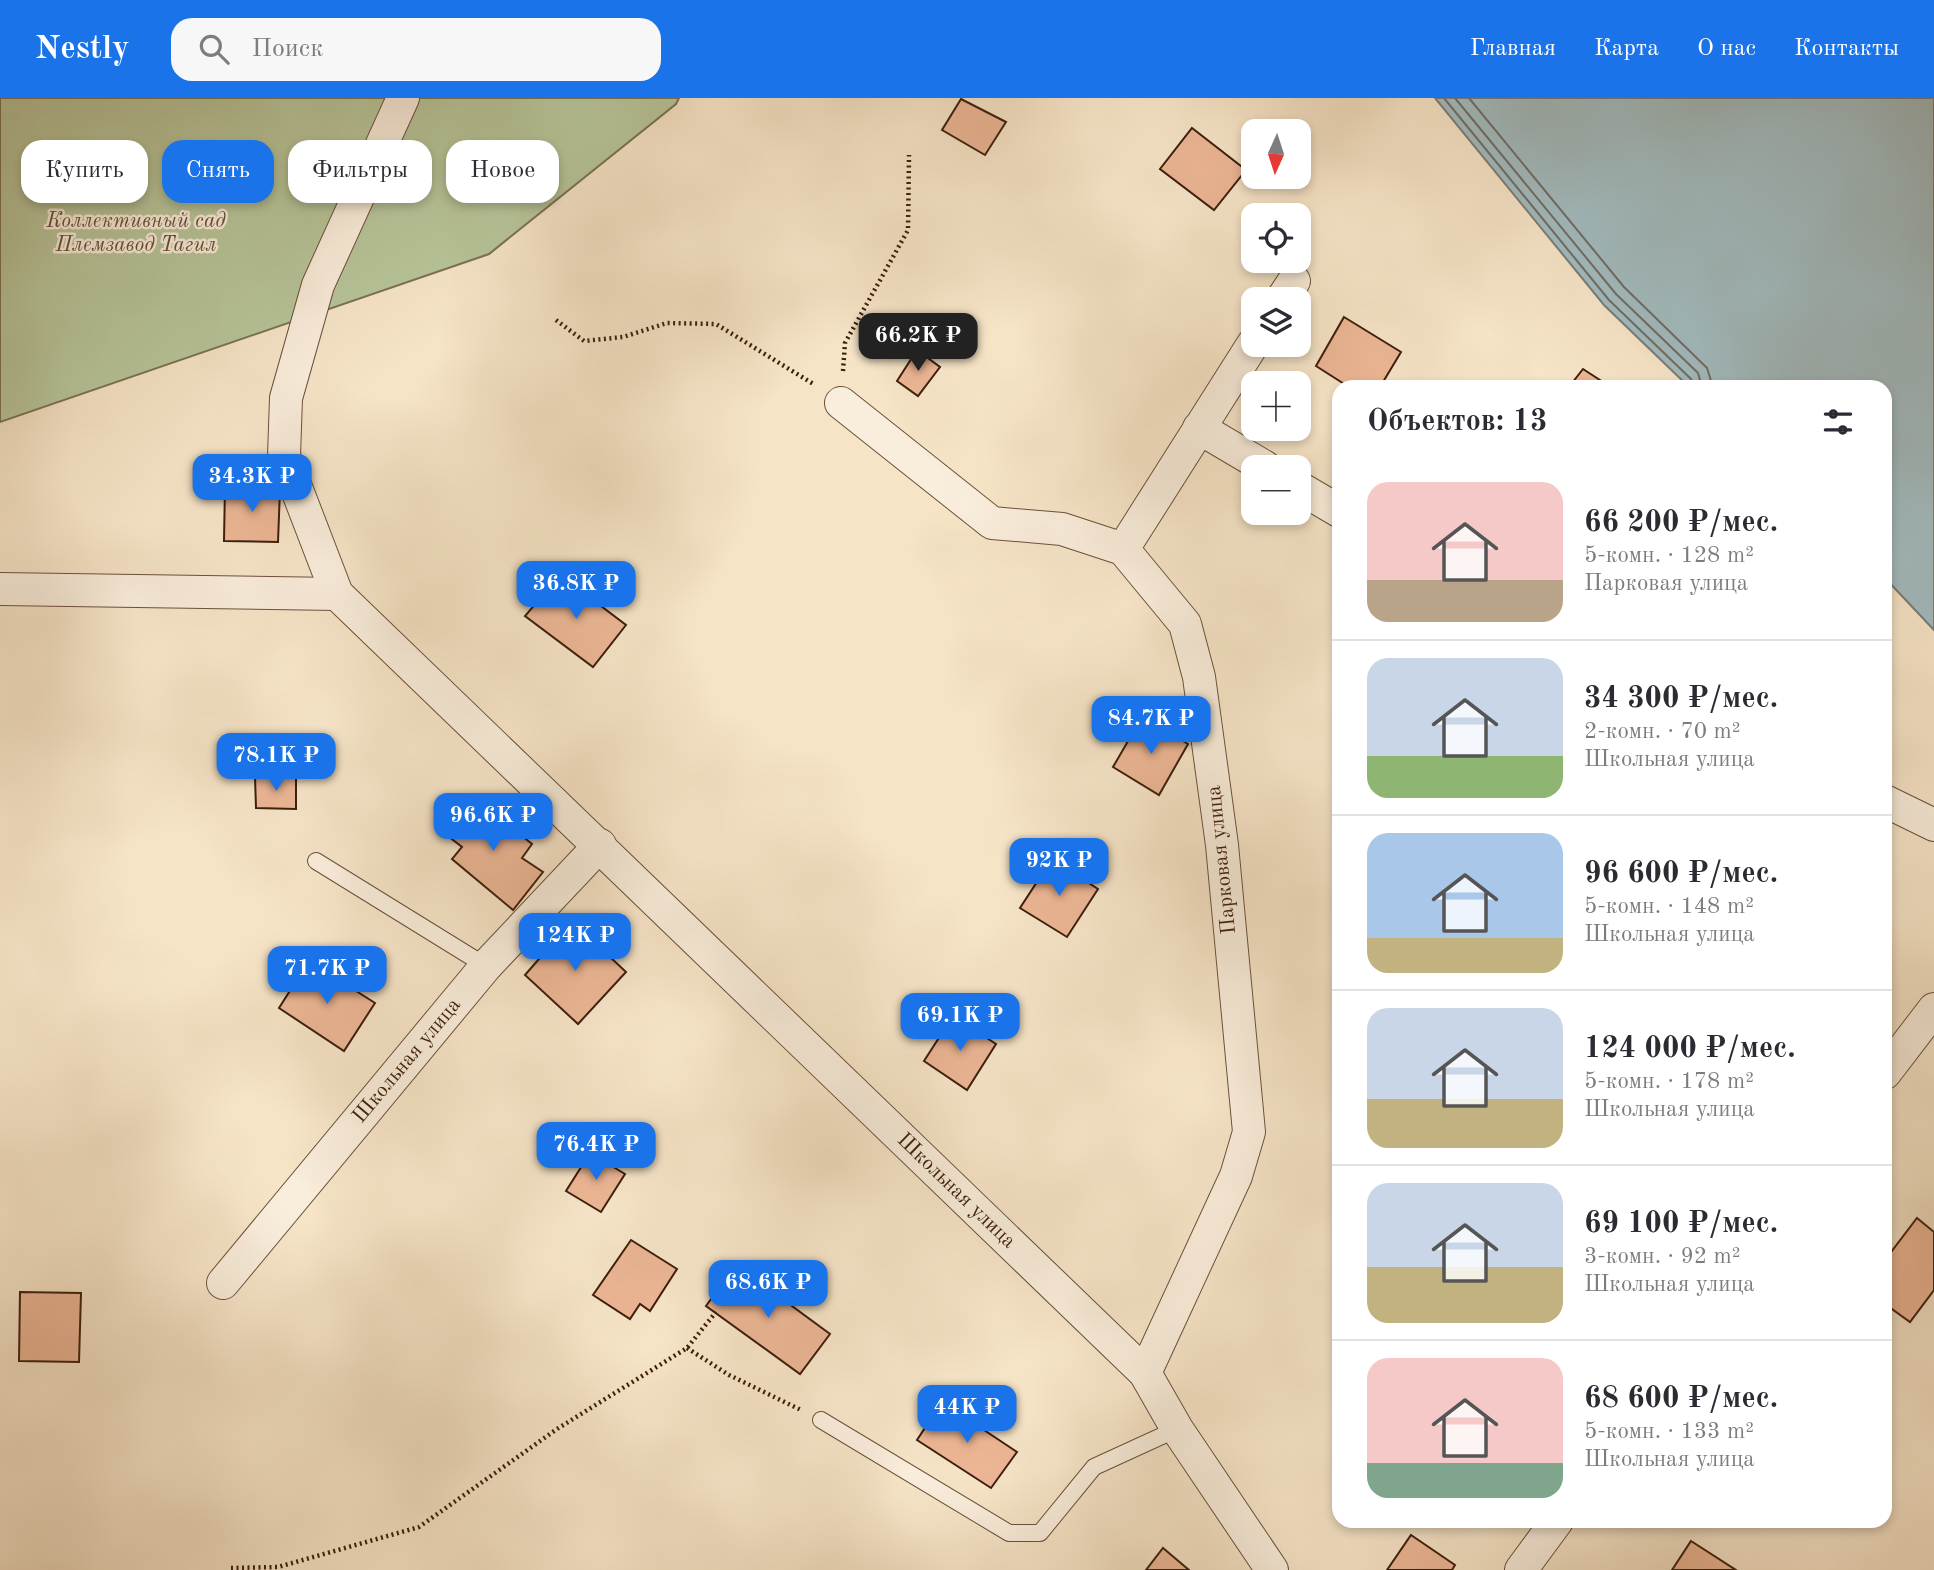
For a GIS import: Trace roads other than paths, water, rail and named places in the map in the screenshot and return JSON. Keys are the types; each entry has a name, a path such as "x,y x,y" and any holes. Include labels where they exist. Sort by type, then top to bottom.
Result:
{"street":[{"path":"0,589 337,594 284,456 286,398 318,285 403,98"},
{"path":"841,403 992,523 1062,528 1123,549 1245,357"},
{"path":"1199,428 1245,455"},
{"path":"1311,495 1332,507"},
{"name":"Парковая улица","path":"1123,549 1185,624 1199,677 1222,845 1249,1132 1236,1177 1145,1373"},
{"name":"Школьная улица","path":"337,594 1145,1373 1177,1429 1272,1570"},
{"path":"1892,804 1934,825"},
{"name":"Школьная улица","path":"223,1283 486,966 600,845"},
{"path":"1892,1064 1934,1009"},
{"path":"1521,1570 1552,1528"}],"lane":[{"path":"316,860 486,966"},
{"path":"821,1420 1009,1533 1040,1533 1094,1467 1177,1429"}],"water":[{"path":"1435,98 1934,98 1934,630 1892,585 1892,380 1682,380 1604,305"}],"park label":[{"name":"Коллективный сад Племзавод Тагил","path":"136,233"}]}
